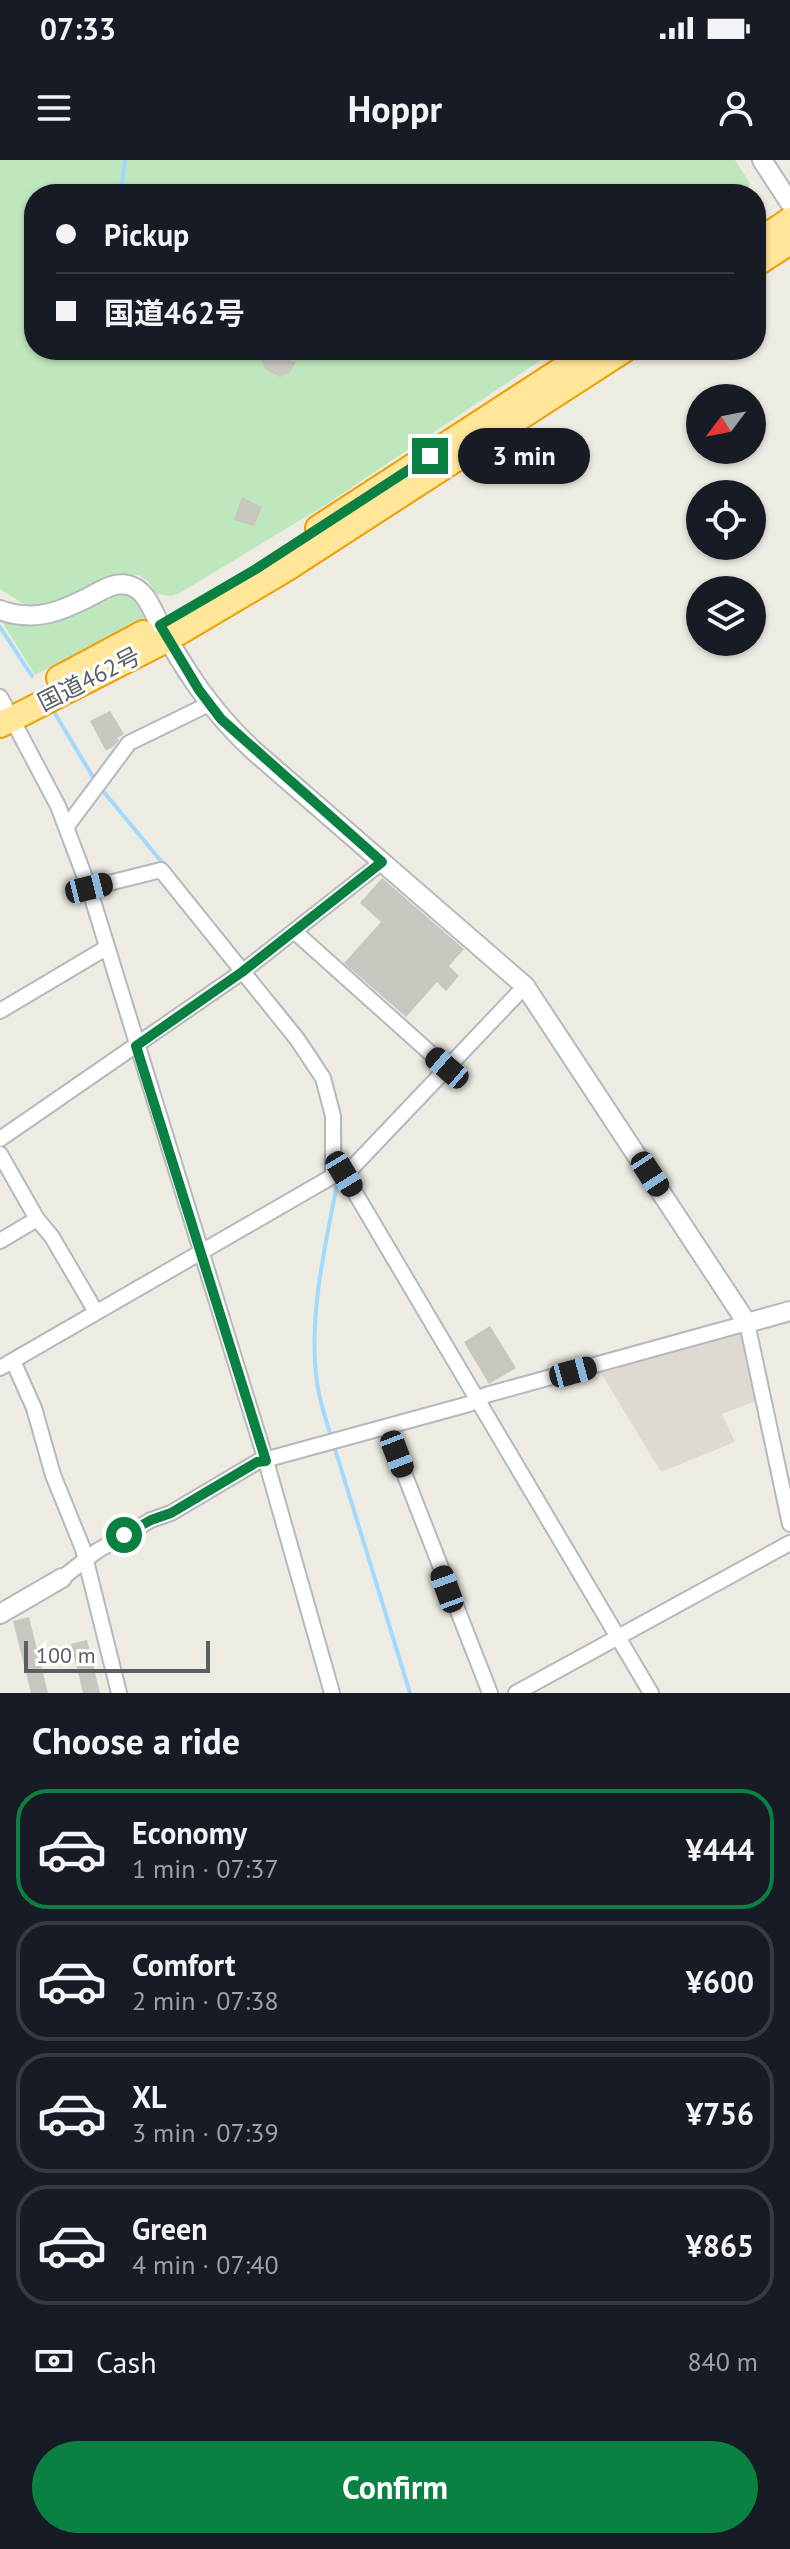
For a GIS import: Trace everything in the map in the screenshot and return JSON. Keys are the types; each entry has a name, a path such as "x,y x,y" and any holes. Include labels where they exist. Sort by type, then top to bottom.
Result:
{"highway":[{"path":"766,236 790,220"},
{"path":"766,258 790,242"},
{"name":"国道462号","path":"164,632 577,360"},
{"name":"国道462号","path":"3,711 286,569 609,360"}],"street":[{"path":"762,160 790,203"},
{"path":"0,610 22,617 45,615 69,607 109,586 126,585 144,595 209,704 253,750 525,986 747,1323 790,1524"},
{"path":"67,826 129,743 209,704"},
{"path":"3,711 67,826 89,888 266,1461 332,1693"},
{"path":"0,1139 242,972 382,862"},
{"path":"89,888 161,870 297,1039 323,1078 332,1112 338,1175 478,1399 651,1693"},
{"path":"294,931 447,1068"},
{"path":"0,1011 106,948"},
{"path":"119,1693 86,1560 53,1475 34,1408 7,1365 200,1251 351,1169 525,986"},
{"path":"0,1154 96,1312"},
{"path":"0,1241 37,1219"},
{"path":"0,1614 151,1520 171,1513 257,1462 790,1311"},
{"path":"386,1427 490,1693"},
{"path":"516,1693 790,1543"}],"shaded area":[{"path":"744,1330 761,1399 722,1414 735,1442 661,1472 601,1373"}],"green space":[{"path":"0,160 735,160 750,183 24,184 24,360 541,360 327,504 178,594 156,594 149,582 139,575 118,577 60,604 33,610 0,589"},
{"path":"116,592 130,593 146,611 143,619 35,675 1,620 34,623 61,618"}],"building":[{"path":"261,360 296,362 290,372 280,377 265,369"},
{"path":"242,497 262,507 254,526 234,520"},
{"path":"110,711 124,734 106,751 90,721"},
{"path":"382,878 464,949 449,966 459,976 446,991 437,982 406,1017 344,963 381,922 360,903"},
{"path":"490,1326 516,1368 489,1384 464,1342"},
{"path":"29,1617 48,1693 31,1693 13,1621"},
{"path":"87,1640 100,1693 83,1693 71,1644"}],"waterway":[{"path":"121,184 125,160"},
{"path":"0,627 32,676"},
{"path":"54,712 93,777"},
{"path":"103,791 166,867"},
{"path":"275,1000 326,1071 338,1109 340,1156"},
{"path":"331,1437 318,1389 315,1333 319,1283 337,1184"},
{"path":"335,1449 410,1693"}],"route":[{"path":"124,1535 171,1513 257,1462 266,1461 136,1046 242,972 382,862 221,719 199,690 160,625 256,569 430,456"}]}
